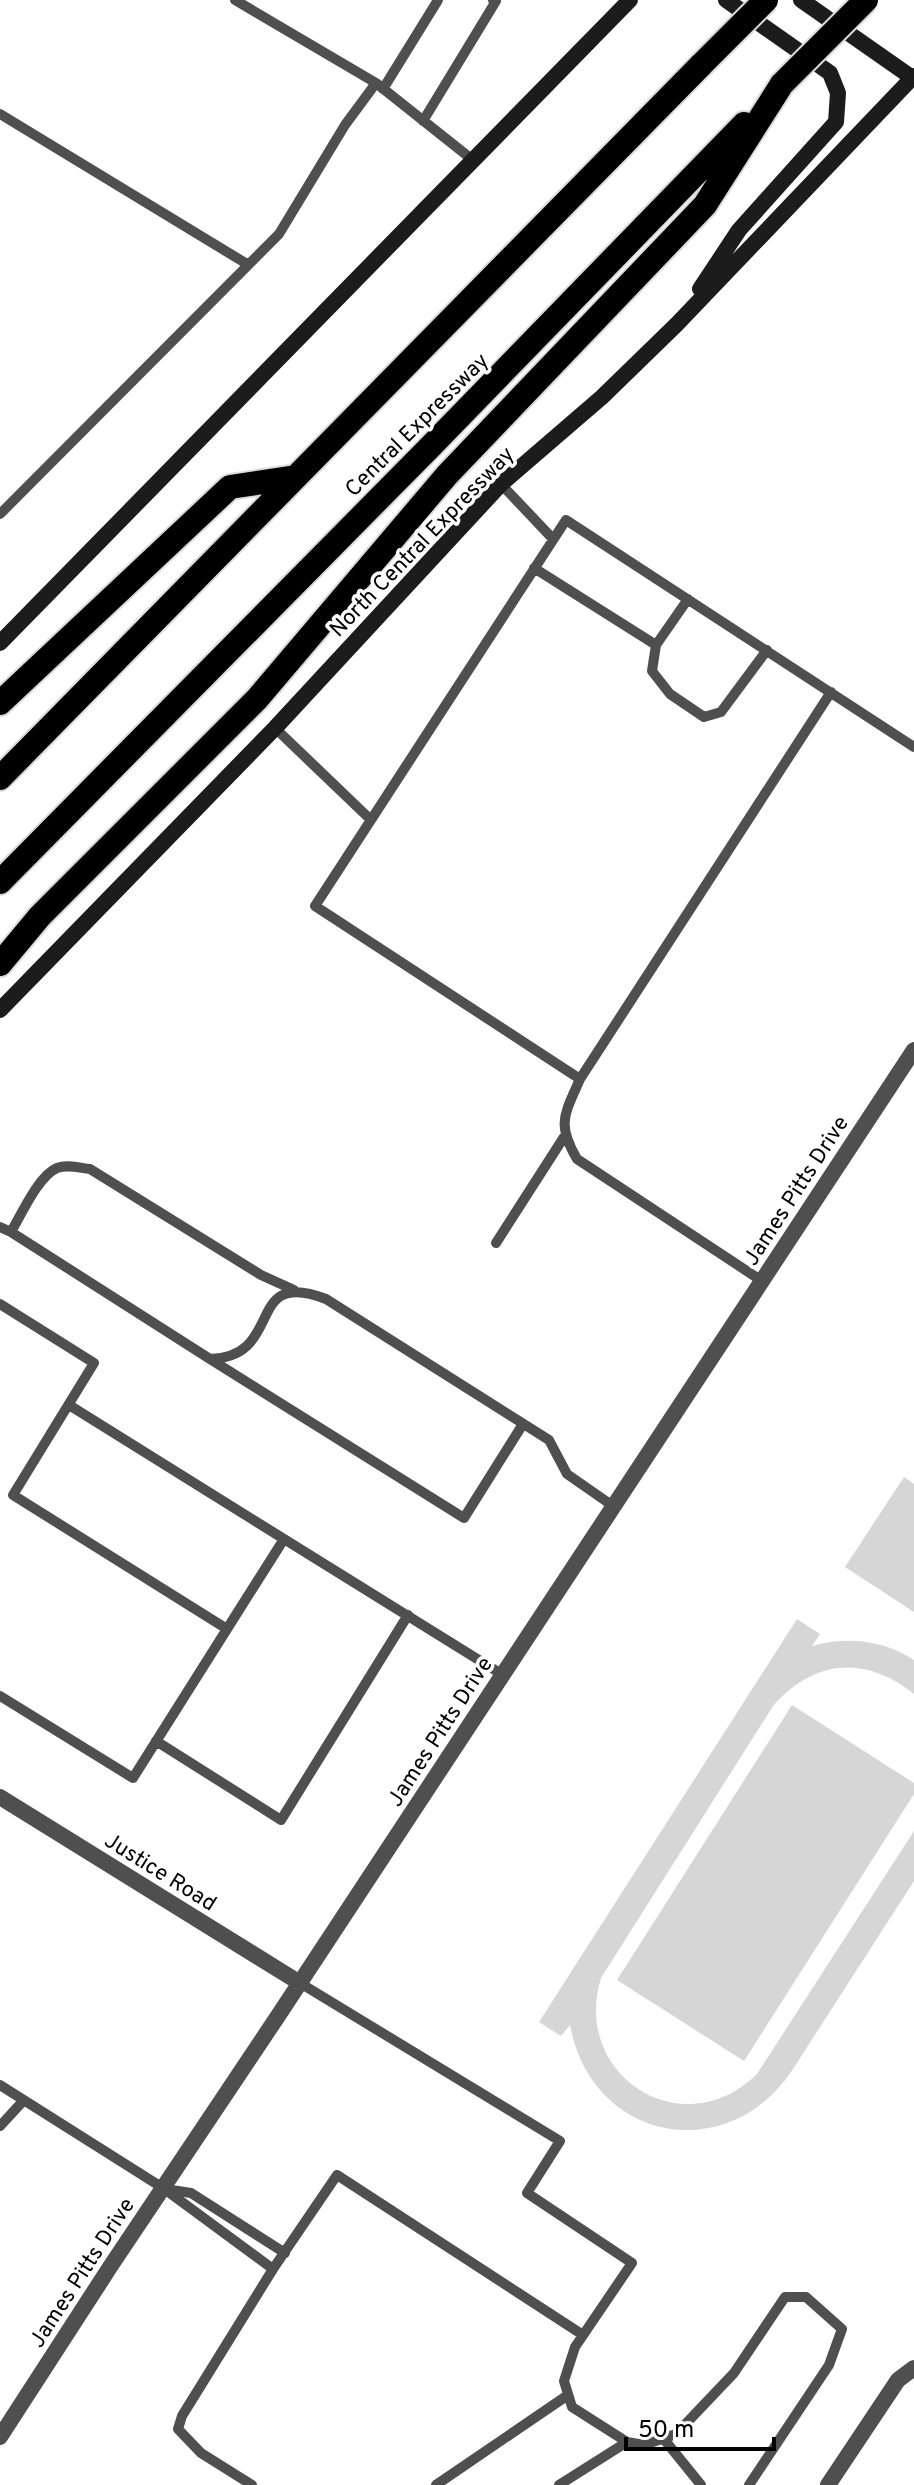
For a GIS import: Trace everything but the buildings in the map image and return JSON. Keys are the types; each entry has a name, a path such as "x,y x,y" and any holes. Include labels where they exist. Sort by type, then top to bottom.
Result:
{"highway":[{"path":"0,778 766,0"},
{"name":"Central Expressway","path":"0,882 866,0"},
{"path":"0,964 40,916 257,699 447,475 705,205 782,84"},
{"path":"0,703 230,487 296,477"}],"main road":[{"path":"677,324 739,230 836,122 838,93 830,73 726,0"},
{"path":"801,0 913,77"},
{"path":"0,643 630,2"},
{"name":"North Central Expressway","path":"0,1010 275,728 501,484 602,397 677,324 913,77"}],"street":[{"name":"James Pitts Drive","path":"0,2437 914,1050"},
{"name":"Justice Road","path":"0,1797 300,1983"},
{"path":"828,2485 898,2380 914,2368"}],"lane":[{"path":"235,0 380,86 474,161"},
{"path":"0,514 279,234 345,125 380,86 438,0"},
{"path":"423,121 496,1 493,0"},
{"path":"0,114 247,264"},
{"path":"501,484 553,539"},
{"path":"580,1079 315,906 566,520 914,747"},
{"path":"534,568 656,645"},
{"path":"688,599 656,645 652,671 670,694 704,717 721,712 767,650"},
{"path":"496,1243 564,1137 565,1113 580,1079 831,692"},
{"path":"275,728 371,820"},
{"path":"564,1137 577,1159 762,1281"},
{"path":"523,1424 464,1518 6,1230 43,1178 56,1168 71,1166 90,1169 261,1275 296,1291 326,1299 549,1440 567,1474 613,1506"},
{"path":"210,1359 237,1354 249,1345 275,1298 296,1291"},
{"path":"0,1304 94,1363 13,1495 227,1629"},
{"path":"69,1405 503,1675"},
{"path":"0,1696 133,1778 284,1539"},
{"path":"156,1741 281,1820 408,1615"},
{"path":"300,1983 560,2141 527,2193 632,2263 575,2347 564,2381 572,2407 627,2442 644,2445 676,2434 734,2373 785,2297 806,2297 842,2329 829,2365 749,2485"},
{"path":"0,2085 163,2188 273,2269"},
{"path":"0,2126 24,2100"},
{"path":"252,2485 201,2453 178,2429 204,2376 337,2175 583,2335"},
{"path":"163,2188 191,2193 285,2253"},
{"path":"436,2485 568,2395"},
{"path":"663,2438 701,2485"},
{"path":"559,2485 627,2442"}],"shaded area":[{"path":"904,1477 914,1484 914,1612 845,1567"},
{"path":"797,1619 820,1634 812,1646 838,1641 865,1642 890,1648 914,1660 914,1694 896,1681 877,1673 859,1668 841,1668 823,1671 806,1679 773,1706 601,1978 596,2013 602,2045 618,2071 640,2090 667,2102 697,2104 728,2095 757,2074 914,1831 914,1881 791,2072 763,2102 732,2121 698,2130 664,2128 632,2116 604,2094 583,2064 570,2025 561,2036 539,2022"},
{"path":"792,1705 914,1783 914,1794 744,2061 617,1980"}]}
